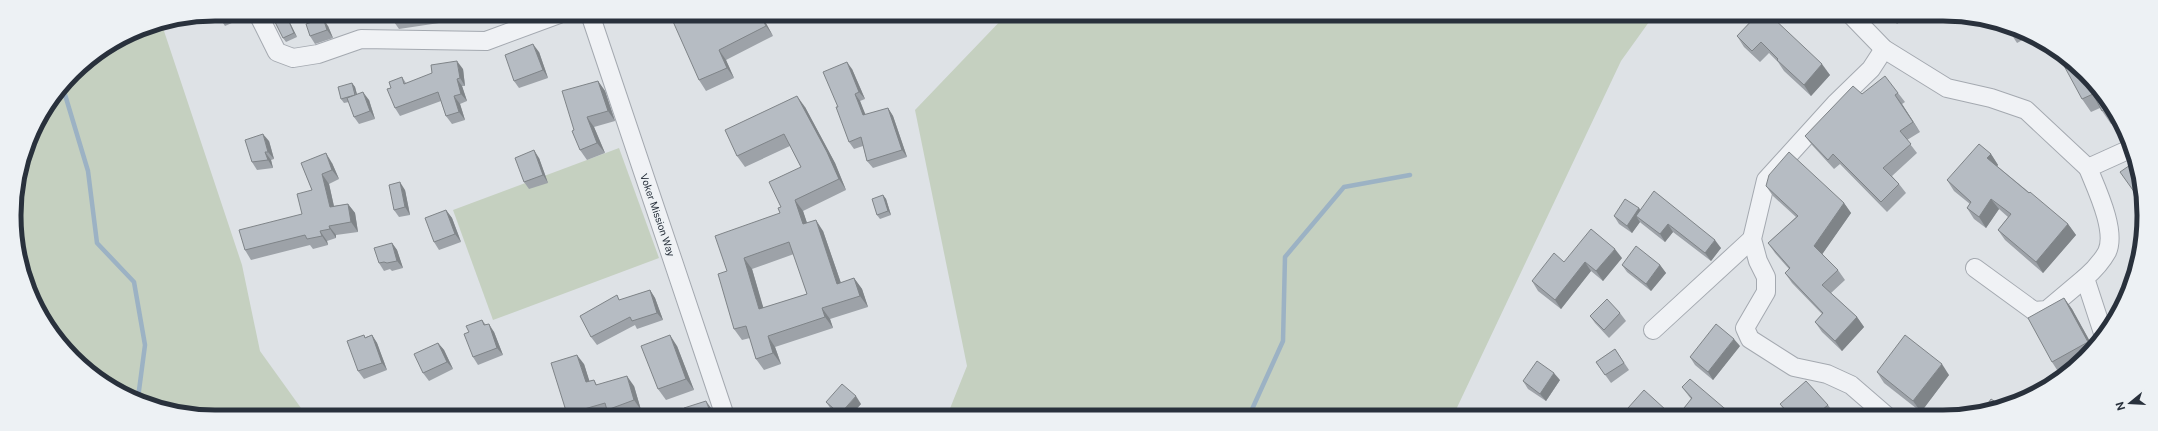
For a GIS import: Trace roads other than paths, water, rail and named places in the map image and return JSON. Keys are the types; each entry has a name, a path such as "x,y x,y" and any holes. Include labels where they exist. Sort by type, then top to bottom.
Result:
{"street":[{"path":"262,21 278,52 293,58 318,54 361,39 486,41 539,21"},
{"name":"Voker Mission Way","path":"592,21 723,410"},
{"path":"1857,21 1884,49 1946,88 1991,98 2026,110 2088,168 2106,213 2109,231 2107,250 2085,278 2047,310 2034,311 1975,268"},
{"path":"1881,410 1851,385 1826,374 1794,367 1750,339 1745,328 1766,292 1766,277 1758,261 1752,239 1766,180 1835,104 1871,69 1884,49"},
{"path":"2088,168 2126,151"},
{"path":"1653,330 1752,239"},
{"path":"2085,278 2101,328"}],"waterway":[{"path":"64,93 88,171 97,243 134,282 145,345 139,394"},
{"path":"1252,410 1283,341 1285,257 1344,187 1410,175"}]}
